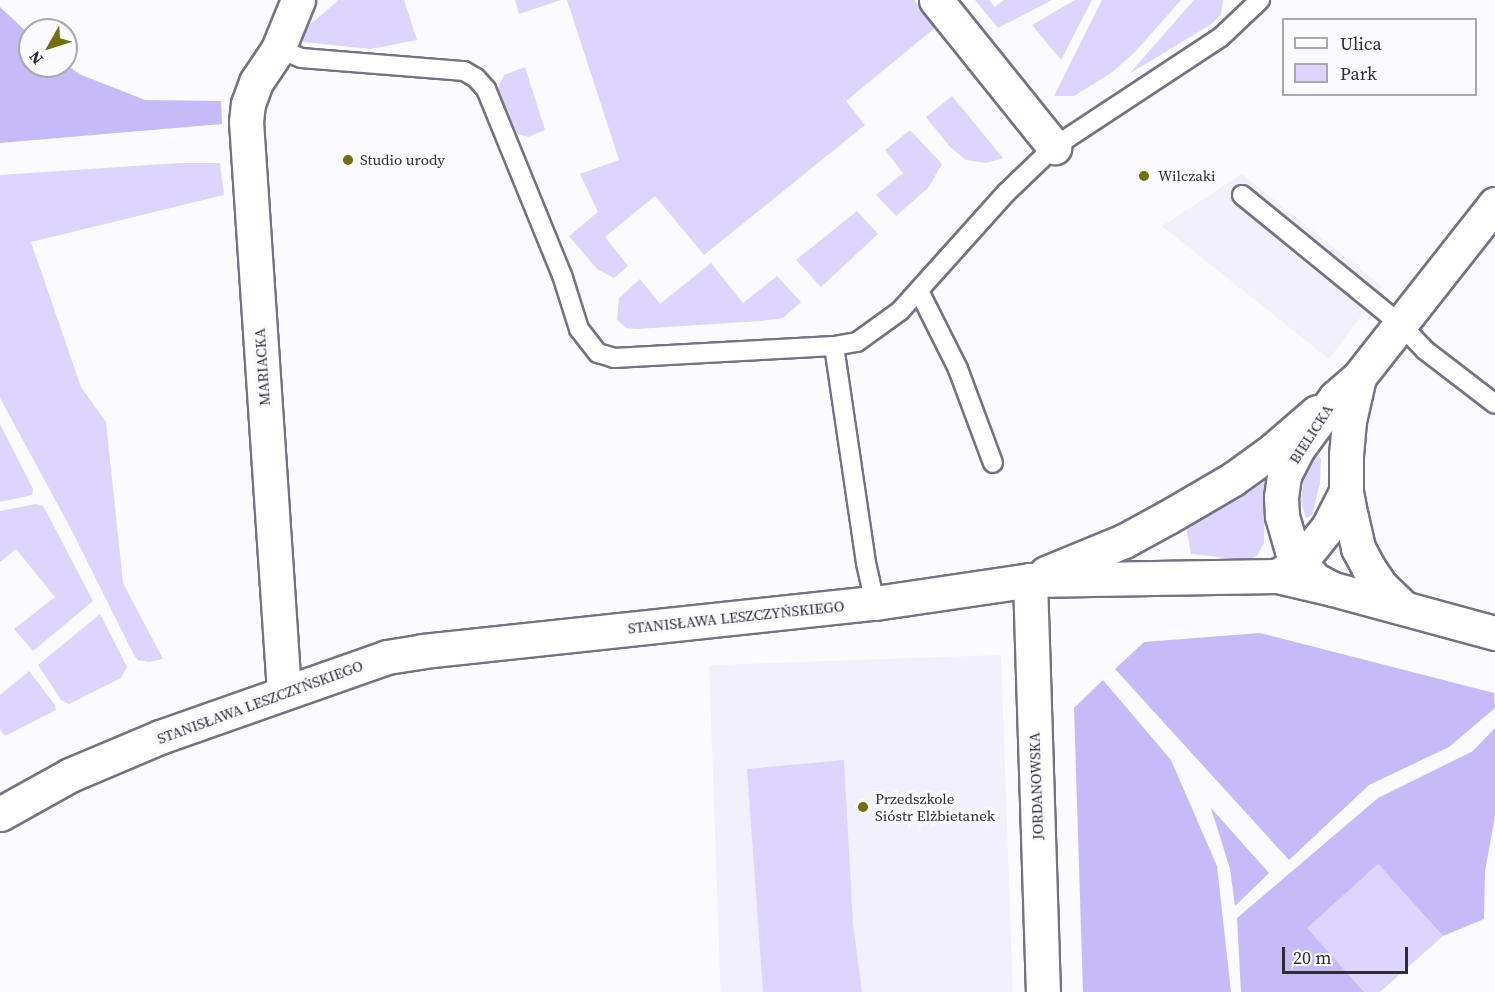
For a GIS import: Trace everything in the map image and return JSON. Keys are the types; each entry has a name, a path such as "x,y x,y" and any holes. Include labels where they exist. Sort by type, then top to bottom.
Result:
{"street":[{"name":"MARIACKA","path":"284,692 246,122 248,104 256,81 278,50 298,0"},
{"path":"936,0 1054,147"},
{"name":"BIELICKA","path":"1402,606 1333,589 1289,569 1292,550 1282,516 1284,476 1298,448 1495,204"},
{"path":"1030,580 1124,541 1233,479 1273,450 1347,387"},
{"name":"BIELICKA","path":"1347,387 1349,421 1346,492 1358,548 1382,586 1402,606"},
{"path":"1289,569 1328,527 1346,492"},
{"name":"STANISŁAWA LESZCZYŃSKIEGO","path":"0,814 70,775 116,755 284,692 387,657 423,651 875,603 1030,580 1289,569"},
{"name":"JORDANOWSKA","path":"1030,580 1043,992"},
{"path":"1402,606 1495,633"}],"lane":[{"path":"278,50 301,58 464,71 476,78 486,89 562,275 579,329 598,353 614,358 834,346 857,342 880,328 919,291 1006,193 1054,147 1221,37 1260,0"},
{"path":"1242,195 1400,324 1425,350 1495,404"},
{"path":"919,291 958,369 993,463"},
{"path":"834,346 866,563 875,603"}],"shaded area":[{"path":"0,7 18,24 18,78 78,78 78,73 145,100 221,101 222,124 0,143"},
{"path":"1242,174 1383,287 1329,359 1162,226"},
{"path":"1260,633 1494,693 1495,708 1449,747 1369,785 1289,860 1115,669 1144,642"},
{"name":"Przedszkole Sióstr Elżbietanek","path":"1001,655 1013,992 721,992 709,665"},
{"path":"1103,680 1171,760 1217,866 1231,992 1083,992 1074,708"},
{"path":"1495,728 1495,816 1485,871 1484,919 1443,936 1378,864 1307,928 1364,992 1241,992 1237,918 1378,798 1473,751"},
{"path":"1211,808 1269,873 1235,906 1230,869"}],"green space":[{"path":"339,0 404,0 417,40 371,49 303,42 301,32"},
{"path":"515,0 561,0 519,14"},
{"path":"567,0 914,0 936,27 846,101 865,125 704,255 655,196 605,237 628,266 614,278 597,269 569,236 598,212 580,174 619,160"},
{"path":"975,0 989,0 995,7 1004,0 1052,0 998,28"},
{"path":"1075,0 1092,0 1061,60 1032,25"},
{"path":"1102,0 1181,0 1135,52 1111,73 1074,96 1054,96"},
{"path":"1194,0 1223,0 1221,15 1210,25 1129,74"},
{"path":"525,67 545,130 528,137 517,134 498,88 504,75"},
{"path":"952,96 1003,158 986,163 966,160 950,147 926,117"},
{"path":"910,130 942,164 928,188 896,216 876,195 903,173 885,150"},
{"path":"179,163 220,163 224,195 31,242 81,387 106,422 123,583 163,659 149,662 138,660 134,655 71,529 0,398 0,175"},
{"path":"857,211 878,234 821,287 796,260"},
{"path":"711,263 743,303 777,276 801,302 783,318 760,321 637,329 626,328 617,319 619,298 640,279 660,304"},
{"path":"0,424 33,489 32,495 0,502"},
{"path":"1318,456 1321,459 1320,483 1312,515 1306,518 1301,501 1303,482 1307,466 1312,458"},
{"path":"1266,480 1264,543 1257,556 1246,560 1191,554 1186,527 1238,500"},
{"path":"36,504 43,506 93,601 33,651 14,629 55,597 16,549 0,562 0,511"},
{"path":"100,614 127,667 121,678 69,704 61,700 38,665"},
{"path":"29,671 55,705 56,710 5,736 0,729 0,695"},
{"path":"844,760 853,924 862,992 763,992 747,769"},
{"path":"1378,864 1443,936 1380,992 1364,992 1306,928"}],"place":[{"name":"Studio urody","path":"348,160"},
{"name":"Wilczaki","path":"1144,176"},
{"name":"Przedszkole Sióstr Elżbietanek","path":"863,807"}]}
